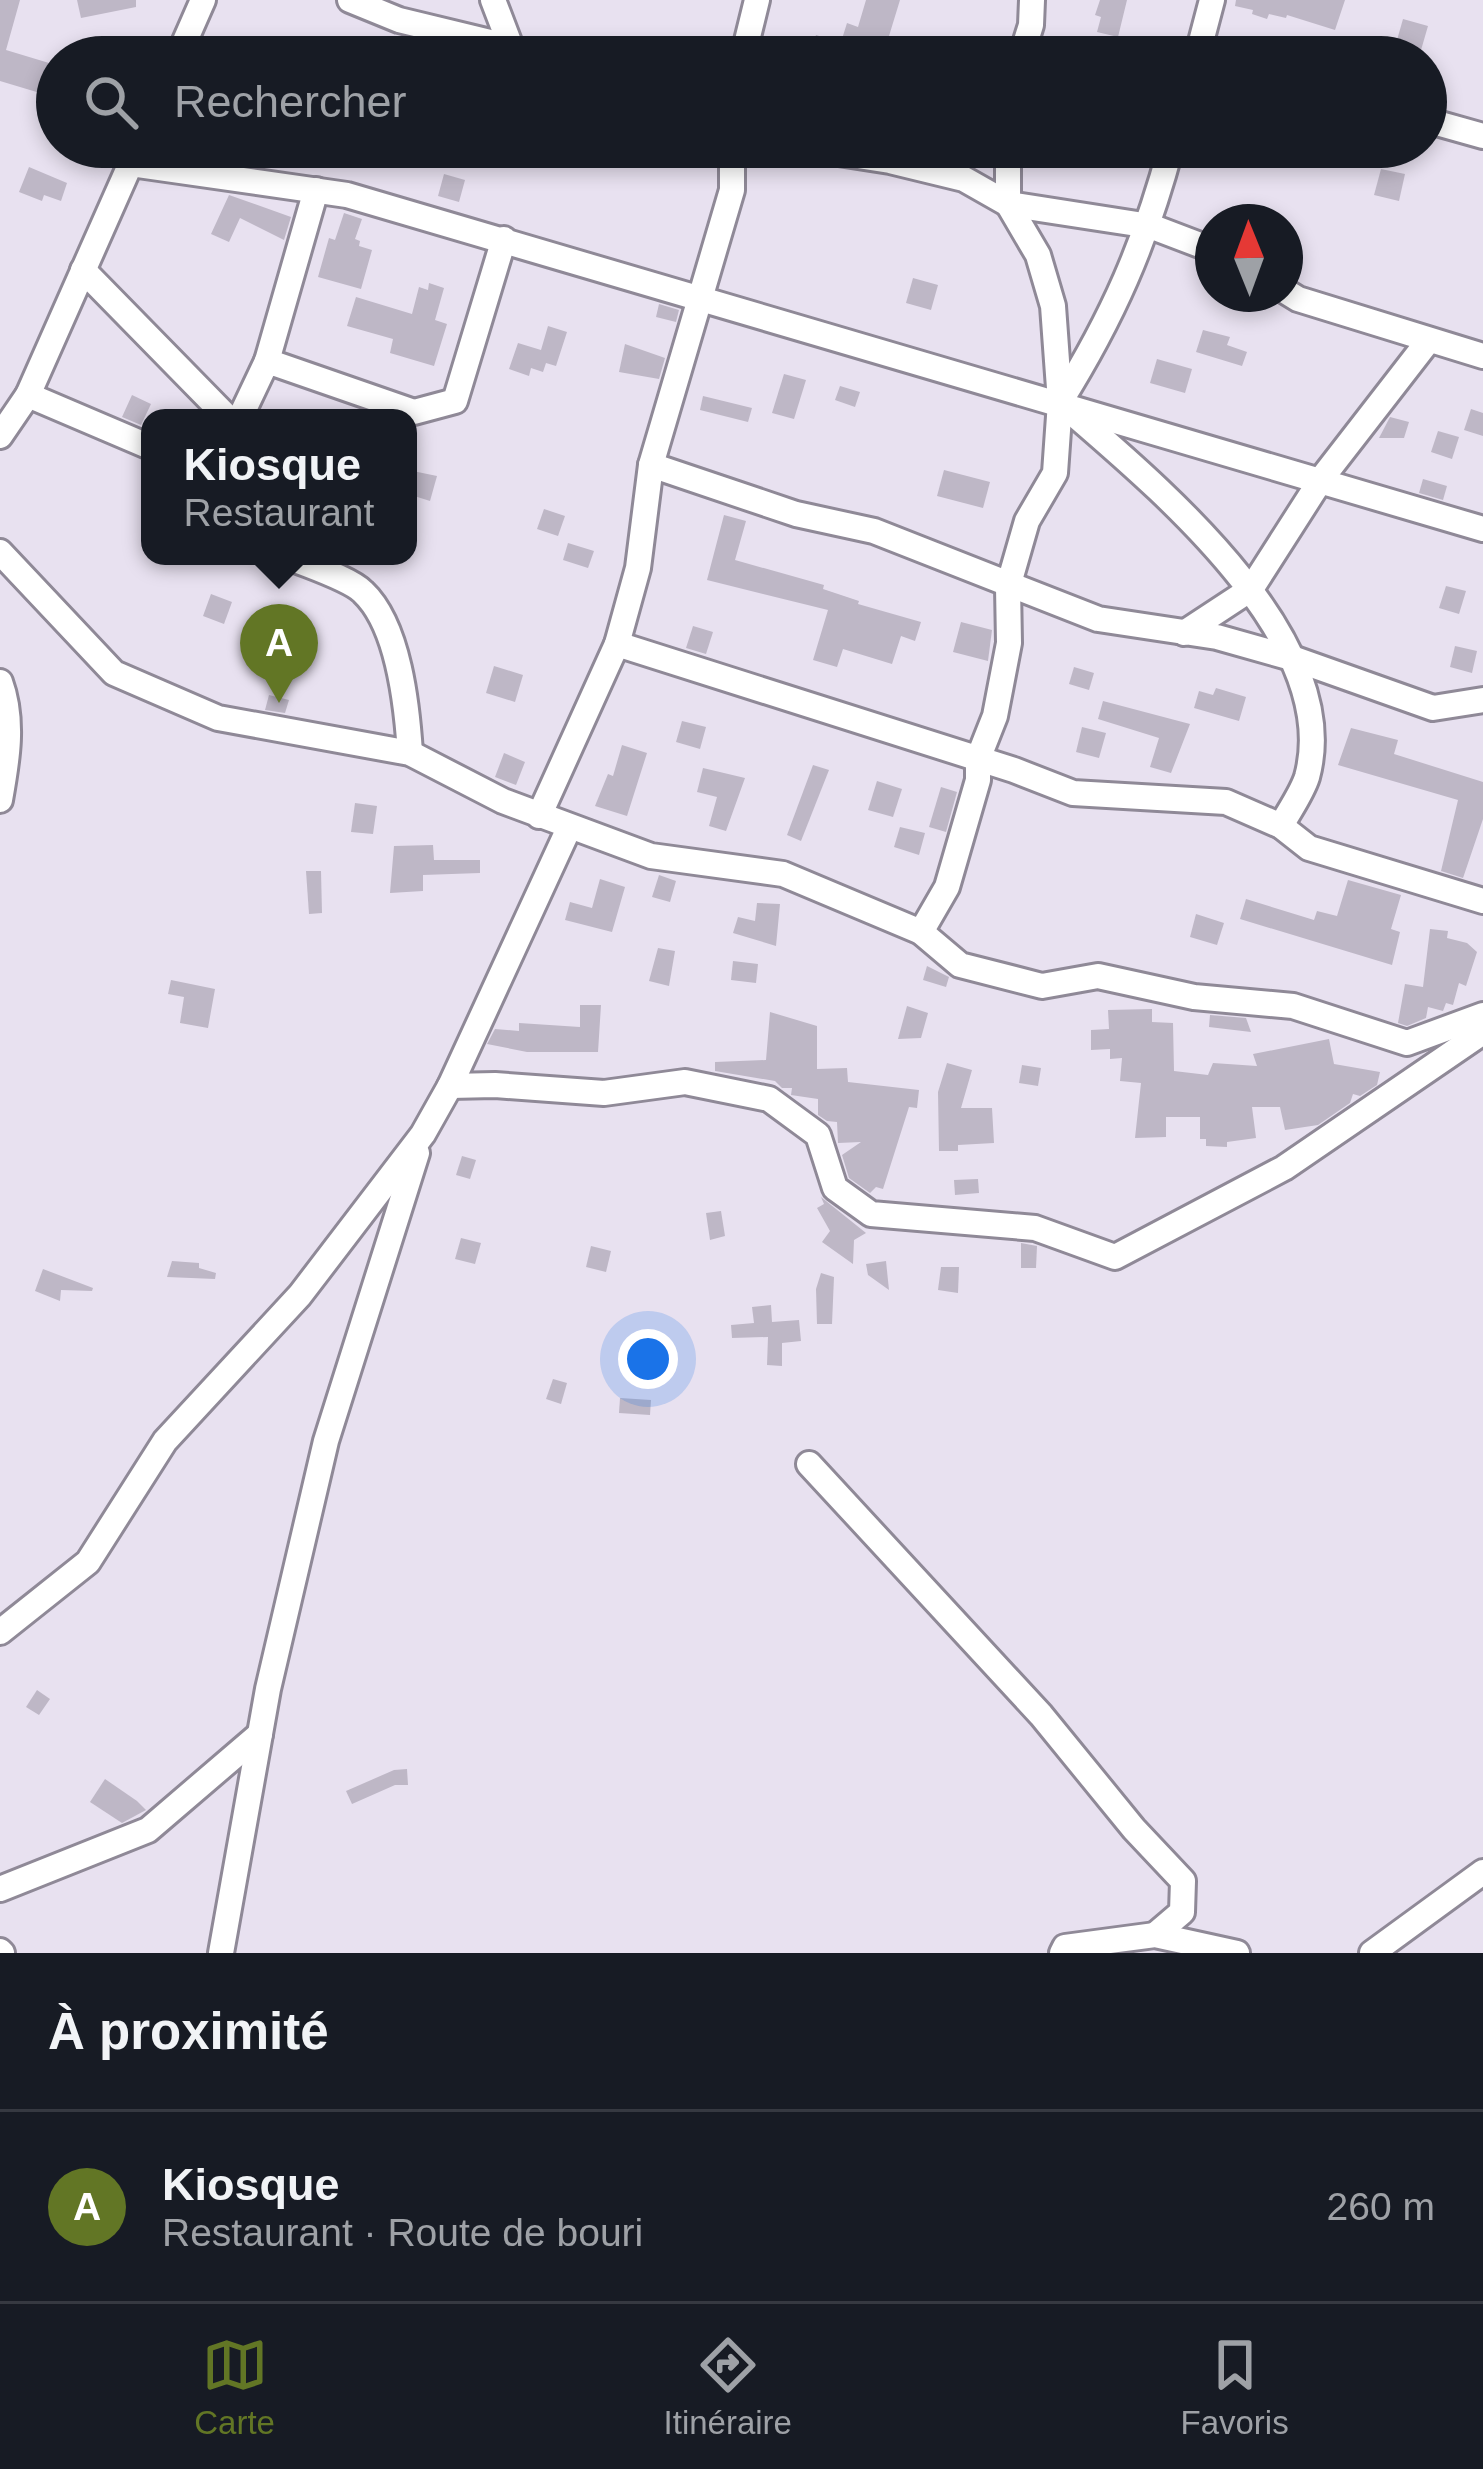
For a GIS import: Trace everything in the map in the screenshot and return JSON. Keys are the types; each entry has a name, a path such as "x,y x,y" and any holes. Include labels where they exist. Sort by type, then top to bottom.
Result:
{"street":[{"path":"187,36 203,0"},
{"path":"350,0 404,10 476,36"},
{"path":"493,0 512,36"},
{"path":"749,36 758,0"},
{"path":"1028,36 1032,0"},
{"path":"1207,36 1212,0"},
{"path":"1447,127 1483,136"},
{"path":"0,436 28,395 128,168"},
{"path":"202,168 346,195 505,239 1483,529"},
{"path":"539,816 617,644 638,568 651,465 703,300 733,190 732,168"},
{"path":"919,168 964,179 1008,203 1150,226 1195,243"},
{"path":"921,932 947,887 978,780 978,759 994,716 1009,643 1008,586 1027,521 1055,472 1060,402 1053,306 1038,255 1008,203 1008,168"},
{"path":"1060,402 1102,335 1150,226 1166,168"},
{"path":"244,409 267,361 316,190"},
{"path":"417,411 455,400 505,239"},
{"path":"83,270 219,409"},
{"path":"1303,301 1483,356"},
{"path":"1184,633 1251,589 1322,478 1429,340"},
{"path":"267,361 405,409"},
{"path":"28,395 141,443"},
{"path":"1060,402 1169,500 1251,589 1295,659 1311,732 1306,778 1281,826"},
{"path":"651,465 796,514 874,531 1098,619 1217,637 1433,708 1483,700"},
{"path":"0,552 114,673 218,718 410,753 539,816 651,856 783,874 921,932 960,964 1042,986 1098,976 1194,997 1293,1006 1407,1043 1483,1016"},
{"path":"306,565 362,590 383,623 407,699 410,753"},
{"path":"617,644 1073,793 1226,802 1281,826 1309,848 1483,901"},
{"path":"0,682 7,701 8,757 0,800"},
{"path":"0,1632 88,1562 165,1441 300,1295 423,1133 450,1086 569,828"},
{"path":"450,1086 494,1084 604,1093 685,1082 770,1099 818,1135 835,1188 871,1214 1035,1228 1115,1257 1284,1168 1483,1031"},
{"path":"220,1953 260,1734 326,1441 423,1133"},
{"path":"809,1464 1041,1715 1183,1881 1182,1912 1155,1935"},
{"path":"0,1889 148,1830 260,1734"},
{"path":"1372,1953 1483,1872"},
{"path":"1062,1953 1065,1947 1155,1935 1237,1953"}],"building":[{"path":"0,0 20,0 6,50 36,59 36,92 0,81"},
{"path":"77,0 136,0 136,7 81,18"},
{"path":"866,0 900,0 889,36 843,36 847,23 858,27"},
{"path":"1100,0 1127,0 1118,36 1097,32 1101,17 1095,15"},
{"path":"1236,0 1345,0 1335,30 1287,15 1269,14 1267,19 1235,6"},
{"path":"1403,19 1428,26 1425,36 1398,36"},
{"path":"29,167 67,183 61,201 44,195 42,201 19,192"},
{"path":"1381,169 1405,174 1399,201 1374,195"},
{"path":"444,174 465,180 459,202 438,196"},
{"path":"229,195 291,217 284,240 240,218 229,242 211,234"},
{"path":"344,213 362,219 355,239 359,246 372,250 361,289 318,277 329,238 335,240"},
{"path":"913,278 938,285 931,310 906,303"},
{"path":"429,283 444,288 435,320 447,324 434,366 390,353 393,339 347,326 356,297 412,314 419,287 428,290"},
{"path":"659,304 679,310 676,322 656,317"},
{"path":"548,326 567,332 556,366 546,363 543,372 531,368 529,376 509,369 518,343 541,350"},
{"path":"1203,330 1230,337 1227,345 1247,352 1242,366 1196,352"},
{"path":"625,344 665,358 659,379 619,372"},
{"path":"1157,359 1192,369 1185,393 1150,383"},
{"path":"784,374 806,380 794,419 772,413"},
{"path":"840,386 860,392 855,407 835,400"},
{"path":"132,395 151,404 141,409 141,425 122,417"},
{"path":"703,396 752,408 748,422 700,410"},
{"path":"1471,409 1483,413 1483,436 1464,430"},
{"path":"1390,417 1409,422 1404,438 1379,438"},
{"path":"1438,431 1459,437 1452,459 1431,452"},
{"path":"944,470 990,482 983,508 937,496"},
{"path":"417,472 437,476 430,501 417,497"},
{"path":"1423,479 1447,486 1443,500 1419,493"},
{"path":"544,509 565,516 558,536 537,529"},
{"path":"724,515 746,521 735,560 824,585 823,589 858,604 921,622 915,641 901,636 892,664 843,649 837,667 813,660 828,610 707,580"},
{"path":"568,543 594,551 588,568 563,560"},
{"path":"1446,586 1466,591 1459,614 1439,608"},
{"path":"211,594 232,602 224,624 203,616"},
{"path":"961,622 992,630 988,661 953,652"},
{"path":"693,626 713,632 706,654 686,648"},
{"path":"259,636 302,649 296,670 253,657"},
{"path":"1455,646 1477,651 1472,673 1450,667"},
{"path":"494,666 523,675 515,702 486,693"},
{"path":"1074,667 1094,673 1089,690 1069,684"},
{"path":"1216,688 1246,697 1239,721 1194,708 1199,691 1213,695"},
{"path":"269,695 289,700 285,713 265,710"},
{"path":"1103,701 1190,724 1171,773 1150,767 1159,738 1098,719"},
{"path":"682,721 706,727 700,749 676,742"},
{"path":"1082,727 1106,733 1099,758 1076,752"},
{"path":"1351,728 1398,740 1394,754 1483,782 1483,819 1463,878 1441,871 1458,800 1338,765"},
{"path":"622,745 647,753 627,816 595,806 608,774 613,776"},
{"path":"504,753 525,762 516,785 495,777"},
{"path":"813,765 829,770 801,841 787,835"},
{"path":"703,768 745,778 726,831 709,826 717,797 697,792"},
{"path":"877,781 902,789 893,817 868,810"},
{"path":"941,787 957,792 946,832 929,827"},
{"path":"355,803 377,806 373,834 351,832"},
{"path":"900,827 925,833 919,855 894,847"},
{"path":"433,845 434,860 480,860 480,873 423,875 423,891 390,893 394,846"},
{"path":"306,871 321,871 322,913 309,914"},
{"path":"659,875 676,881 670,902 652,897"},
{"path":"600,879 625,887 612,932 565,920 570,902 592,908"},
{"path":"1348,880 1401,895 1391,929 1400,932 1392,965 1240,919 1246,899 1314,920 1317,911 1337,916"},
{"path":"757,903 780,904 776,946 733,933 738,917 755,921"},
{"path":"1196,914 1224,923 1217,945 1190,937"},
{"path":"1430,929 1448,931 1447,938 1467,943 1477,952 1466,986 1459,983 1453,1005 1446,1003 1443,1011 1428,1007 1426,1018 1407,1026 1398,1023 1405,984 1423,987"},
{"path":"658,948 675,951 669,986 649,981"},
{"path":"733,961 758,964 756,983 731,980"},
{"path":"927,966 949,977 946,987 923,980"},
{"path":"171,980 215,989 208,1028 180,1023 184,997 168,994"},
{"path":"580,1005 601,1005 598,1052 527,1052 487,1044 495,1029 519,1031 519,1023 580,1027"},
{"path":"907,1006 928,1013 921,1038 898,1039"},
{"path":"1152,1009 1152,1022 1173,1023 1174,1071 1208,1075 1213,1063 1257,1066 1253,1054 1329,1039 1334,1064 1380,1072 1377,1085 1360,1096 1353,1094 1350,1103 1318,1125 1285,1130 1280,1107 1252,1107 1256,1138 1227,1142 1227,1147 1206,1146 1206,1139 1200,1139 1200,1117 1166,1117 1166,1137 1135,1138 1141,1083 1120,1081 1122,1058 1110,1059 1110,1049 1091,1050 1091,1030 1109,1029 1108,1010"},
{"path":"770,1012 817,1026 817,1069 847,1068 848,1082 919,1090 917,1108 909,1107 883,1189 876,1187 870,1193 849,1178 842,1155 861,1142 838,1143 837,1122 818,1115 818,1099 791,1095 792,1088 782,1088 775,1081 715,1071 715,1062 766,1060"},
{"path":"1210,1015 1246,1018 1251,1032 1209,1027"},
{"path":"947,1063 972,1070 961,1108 992,1108 994,1143 939,1151 938,1092"},
{"path":"1022,1065 1041,1068 1038,1086 1019,1083"},
{"path":"462,1156 476,1160 470,1179 456,1175"},
{"path":"978,1179 979,1193 955,1195 954,1180"},
{"path":"821,1197 866,1233 854,1240 853,1264 822,1242 830,1231 817,1208 824,1204"},
{"path":"721,1211 725,1236 710,1240 706,1213"},
{"path":"461,1238 481,1243 475,1264 455,1259"},
{"path":"1021,1243 1037,1246 1036,1268 1021,1268"},
{"path":"591,1246 611,1251 606,1272 586,1267"},
{"path":"172,1261 199,1263 199,1268 216,1273 215,1279 167,1277"},
{"path":"886,1261 889,1290 868,1275 866,1264"},
{"path":"941,1267 959,1267 958,1293 938,1290"},
{"path":"43,1269 92,1291 61,1290 60,1301 35,1291"},
{"path":"821,1273 834,1277 832,1324 817,1324 816,1289"},
{"path":"771,1305 772,1322 799,1320 801,1341 782,1343 782,1366 767,1365 768,1337 732,1338 731,1325 754,1323 752,1307"},
{"path":"553,1379 567,1383 561,1404 546,1399"},
{"path":"620,1398 651,1400 650,1415 619,1413"},
{"path":"37,1690 50,1699 39,1715 26,1707"},
{"path":"407,1769 408,1785 395,1785 352,1804 346,1791"},
{"path":"105,1779 146,1810 122,1823 90,1802"}],"place":[{"name":"Kiosque","path":"279,703"}]}
